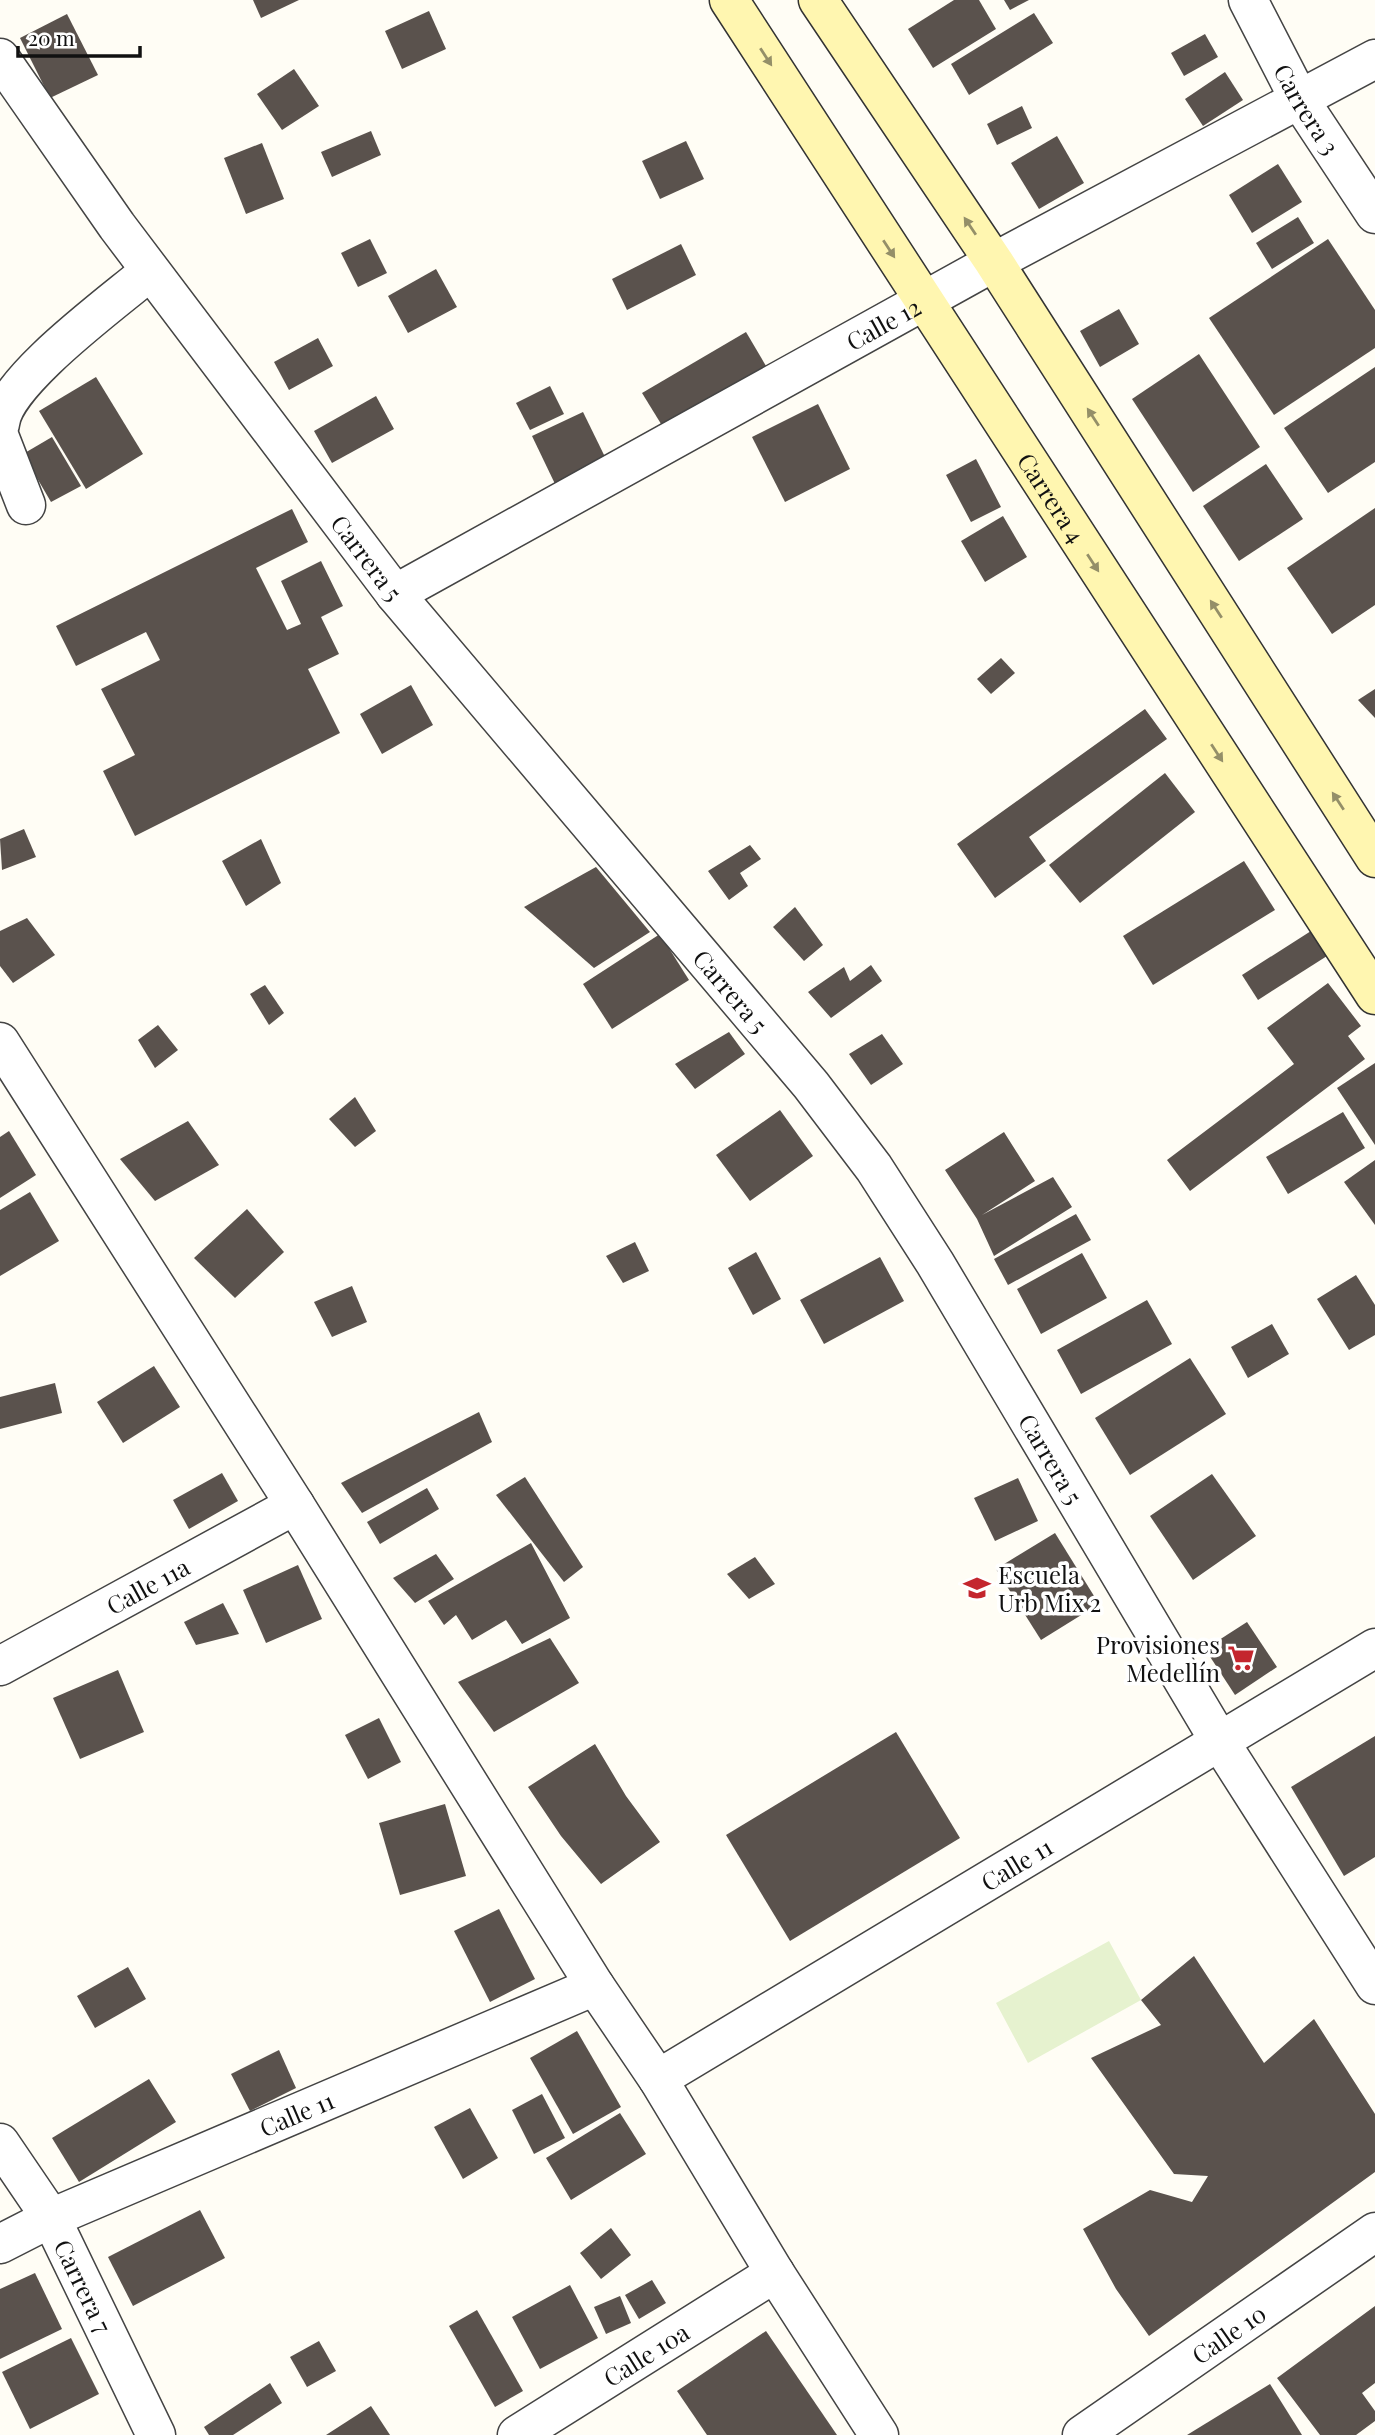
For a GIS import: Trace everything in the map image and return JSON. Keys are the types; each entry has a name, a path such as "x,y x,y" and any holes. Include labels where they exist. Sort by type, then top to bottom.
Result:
{"street":[{"name":"Carrera 4","path":"729,0 1375,995"},
{"path":"818,0 994,262 1375,858"},
{"name":"Carrera 3","path":"1248,0 1299,100 1375,214"},
{"name":"Carrera 5","path":"0,58 150,271 395,594 811,1085 874,1168 1220,1742 1375,1985"},
{"name":"Calle 12","path":"395,594 994,262 1375,59"},
{"path":"0,424 1,412 23,380 150,271"},
{"path":"0,438 26,505"},
{"path":"0,1042 295,1505 595,1986 658,2079 775,2273 879,2435"},
{"name":"Calle 11a","path":"0,1666 295,1505"},
{"name":"Calle 11","path":"658,2079 1375,1648"},
{"name":"Calle 11","path":"0,2244 51,2218 595,1986"},
{"name":"Carrera 7","path":"0,2143 51,2218 156,2435"},
{"name":"Calle 10","path":"1083,2435 1375,2232"},
{"name":"Calle 10a","path":"517,2435 775,2273"}],"green space":[{"path":"1109,1941 1141,2000 1028,2063 996,2003"}],"building":[{"path":"253,0 299,0 261,18"},
{"path":"954,0 979,0 996,29 933,68 908,29"},
{"path":"1004,0 1029,0 1010,10"},
{"path":"429,11 446,49 402,69 385,31"},
{"path":"1034,13 1053,43 969,95 951,64"},
{"path":"67,14 98,75 50,98 20,38"},
{"path":"1205,34 1218,57 1184,76 1171,53"},
{"path":"294,69 319,106 282,130 257,94"},
{"path":"1225,72 1243,100 1203,126 1185,99"},
{"path":"1022,106 1032,128 997,145 987,124"},
{"path":"371,131 381,155 332,177 321,152"},
{"path":"1057,136 1084,183 1039,209 1011,163"},
{"path":"686,141 704,179 660,199 642,161"},
{"path":"262,143 284,199 246,214 224,158"},
{"path":"1278,164 1302,202 1252,233 1229,195"},
{"path":"1298,217 1314,243 1272,269 1256,243"},
{"path":"370,239 387,273 358,287 341,253"},
{"path":"1328,239 1375,310 1375,348 1274,415 1209,318"},
{"path":"681,244 696,275 627,310 612,279"},
{"path":"436,269 457,307 408,333 388,296"},
{"path":"1119,309 1139,344 1100,367 1080,331"},
{"path":"746,332 769,371 666,432 642,393"},
{"path":"318,338 333,366 289,390 274,362"},
{"path":"1199,354 1260,447 1193,492 1132,399"},
{"path":"1375,367 1375,462 1328,493 1284,428"},
{"path":"96,377 143,454 86,489 39,411"},
{"path":"550,386 564,414 530,430 516,403"},
{"path":"376,396 394,429 332,463 314,431"},
{"path":"818,404 850,469 785,502 752,437"},
{"path":"583,412 607,461 556,486 532,436"},
{"path":"52,437 81,486 51,502 23,454"},
{"path":"976,459 1001,507 971,522 946,475"},
{"path":"1266,464 1303,519 1239,561 1203,506"},
{"path":"1375,508 1375,605 1332,634 1287,568"},
{"path":"292,509 308,542 256,568 287,630 301,624 281,581 321,561 343,606 321,617 339,654 308,669 340,733 135,836 103,771 135,755 101,689 160,660 146,632 76,666 56,626"},
{"path":"1003,516 1027,557 985,582 961,541"},
{"path":"1001,658 1015,673 991,694 977,679"},
{"path":"411,685 433,725 382,754 360,714"},
{"path":"1375,689 1375,718 1358,700"},
{"path":"1145,709 1167,739 1029,837 1046,861 995,898 957,844"},
{"path":"1165,773 1195,812 1080,903 1049,865"},
{"path":"24,829 36,857 2,870 0,839"},
{"path":"261,839 281,883 246,906 222,861"},
{"path":"750,845 761,859 740,873 748,886 729,900 708,871"},
{"path":"1244,861 1275,910 1153,985 1123,936"},
{"path":"596,867 650,932 594,968 524,907"},
{"path":"795,907 823,945 804,961 773,927"},
{"path":"27,918 55,955 13,983 0,966 0,931"},
{"path":"1311,931 1327,956 1258,1000 1242,975"},
{"path":"660,934 689,980 612,1029 583,984"},
{"path":"871,965 882,981 831,1018 808,992 844,967 850,981"},
{"path":"1328,983 1361,1026 1348,1036 1365,1059 1190,1191 1167,1160 1294,1064 1267,1028"},
{"path":"265,985 284,1013 269,1025 250,994"},
{"path":"158,1025 178,1050 155,1068 138,1040"},
{"path":"729,1032 745,1054 695,1089 675,1064"},
{"path":"882,1034 903,1064 871,1085 849,1054"},
{"path":"1375,1063 1375,1145 1337,1088"},
{"path":"355,1097 376,1131 355,1147 329,1119"},
{"path":"780,1110 813,1156 750,1201 716,1155"},
{"path":"1343,1112 1365,1148 1288,1194 1266,1157"},
{"path":"188,1121 219,1165 155,1201 120,1159"},
{"path":"9,1131 36,1175 0,1198 0,1137"},
{"path":"1004,1132 1035,1181 982,1215 1053,1177 1072,1207 994,1256 977,1219 945,1170"},
{"path":"1375,1160 1375,1225 1344,1182"},
{"path":"30,1192 59,1241 0,1276 0,1210"},
{"path":"247,1209 284,1252 235,1298 194,1258"},
{"path":"1076,1214 1091,1240 1008,1285 994,1259"},
{"path":"635,1242 649,1271 623,1283 606,1256"},
{"path":"756,1252 781,1299 753,1315 728,1268"},
{"path":"1082,1253 1107,1298 1041,1334 1017,1289"},
{"path":"880,1257 904,1301 824,1344 800,1300"},
{"path":"1356,1275 1375,1305 1375,1335 1349,1350 1317,1299"},
{"path":"352,1286 367,1322 332,1337 314,1302"},
{"path":"1147,1300 1172,1344 1081,1394 1057,1350"},
{"path":"1272,1324 1289,1354 1248,1378 1231,1347"},
{"path":"1190,1358 1226,1414 1130,1475 1095,1418"},
{"path":"154,1366 180,1407 123,1443 97,1402"},
{"path":"55,1383 62,1413 0,1429 0,1397"},
{"path":"479,1412 492,1442 362,1513 341,1483"},
{"path":"222,1473 238,1501 189,1529 173,1500"},
{"path":"1212,1474 1256,1536 1193,1580 1150,1516"},
{"path":"525,1477 583,1567 564,1582 496,1495"},
{"path":"1018,1478 1038,1521 995,1541 974,1498"},
{"path":"427,1488 439,1509 380,1544 367,1522"},
{"path":"1055,1533 1099,1604 1041,1640 996,1569"},
{"path":"531,1543 570,1618 522,1644 506,1620 472,1640 456,1615 444,1625 428,1601"},
{"path":"436,1554 454,1579 415,1603 393,1578"},
{"path":"755,1557 775,1584 749,1599 727,1574"},
{"path":"298,1565 322,1619 266,1643 243,1590"},
{"path":"223,1603 239,1634 196,1645 184,1622"},
{"name":"Provisiones Medellín","path":"1247,1622 1277,1667 1235,1695 1205,1649"},
{"path":"550,1638 579,1683 494,1732 458,1682"},
{"path":"118,1670 144,1732 80,1759 53,1698"},
{"path":"379,1718 401,1762 368,1779 345,1735"},
{"path":"896,1732 960,1838 790,1941 726,1835"},
{"path":"1375,1736 1375,1857 1344,1876 1291,1787"},
{"path":"595,1744 626,1796 660,1842 601,1884 561,1836 528,1787"},
{"path":"445,1804 466,1876 400,1895 379,1823"},
{"path":"499,1909 535,1979 490,2002 454,1931"},
{"path":"1194,1956 1264,2063 1314,2019 1375,2114 1375,2172 1149,2336 1116,2289 1083,2229 1150,2190 1192,2202 1208,2176 1174,2174 1091,2058 1161,2025 1141,2000"},
{"path":"128,1967 146,1999 95,2028 77,1996"},
{"path":"577,2031 621,2107 573,2134 530,2058"},
{"path":"279,2050 296,2088 250,2111 231,2074"},
{"path":"149,2079 176,2122 79,2182 52,2138"},
{"path":"542,2094 565,2138 534,2154 512,2110"},
{"path":"470,2108 498,2158 463,2179 434,2127"},
{"path":"620,2113 646,2154 571,2200 546,2158"},
{"path":"200,2210 225,2258 133,2306 108,2257"},
{"path":"611,2228 631,2255 601,2279 580,2253"},
{"path":"35,2273 62,2329 0,2359 0,2289"},
{"path":"652,2280 666,2303 639,2319 625,2295"},
{"path":"570,2285 598,2338 540,2369 512,2317"},
{"path":"620,2296 631,2323 606,2334 594,2307"},
{"path":"1375,2306 1375,2383 1362,2393 1375,2411 1375,2421 1356,2435 1320,2435 1277,2378"},
{"path":"477,2310 523,2391 495,2407 449,2326"},
{"path":"766,2331 837,2435 707,2435 677,2391"},
{"path":"71,2338 99,2394 30,2429 2,2372"},
{"path":"319,2341 336,2371 307,2387 290,2357"},
{"path":"270,2383 282,2403 233,2435 209,2435 204,2427"},
{"path":"1270,2384 1302,2435 1187,2435"},
{"path":"371,2406 390,2435 326,2435"}],"place":[{"name":"Escuela Urb Mix 2","path":"977,1588"},
{"name":"Provisiones Medellín","path":"1241,1658"}]}
